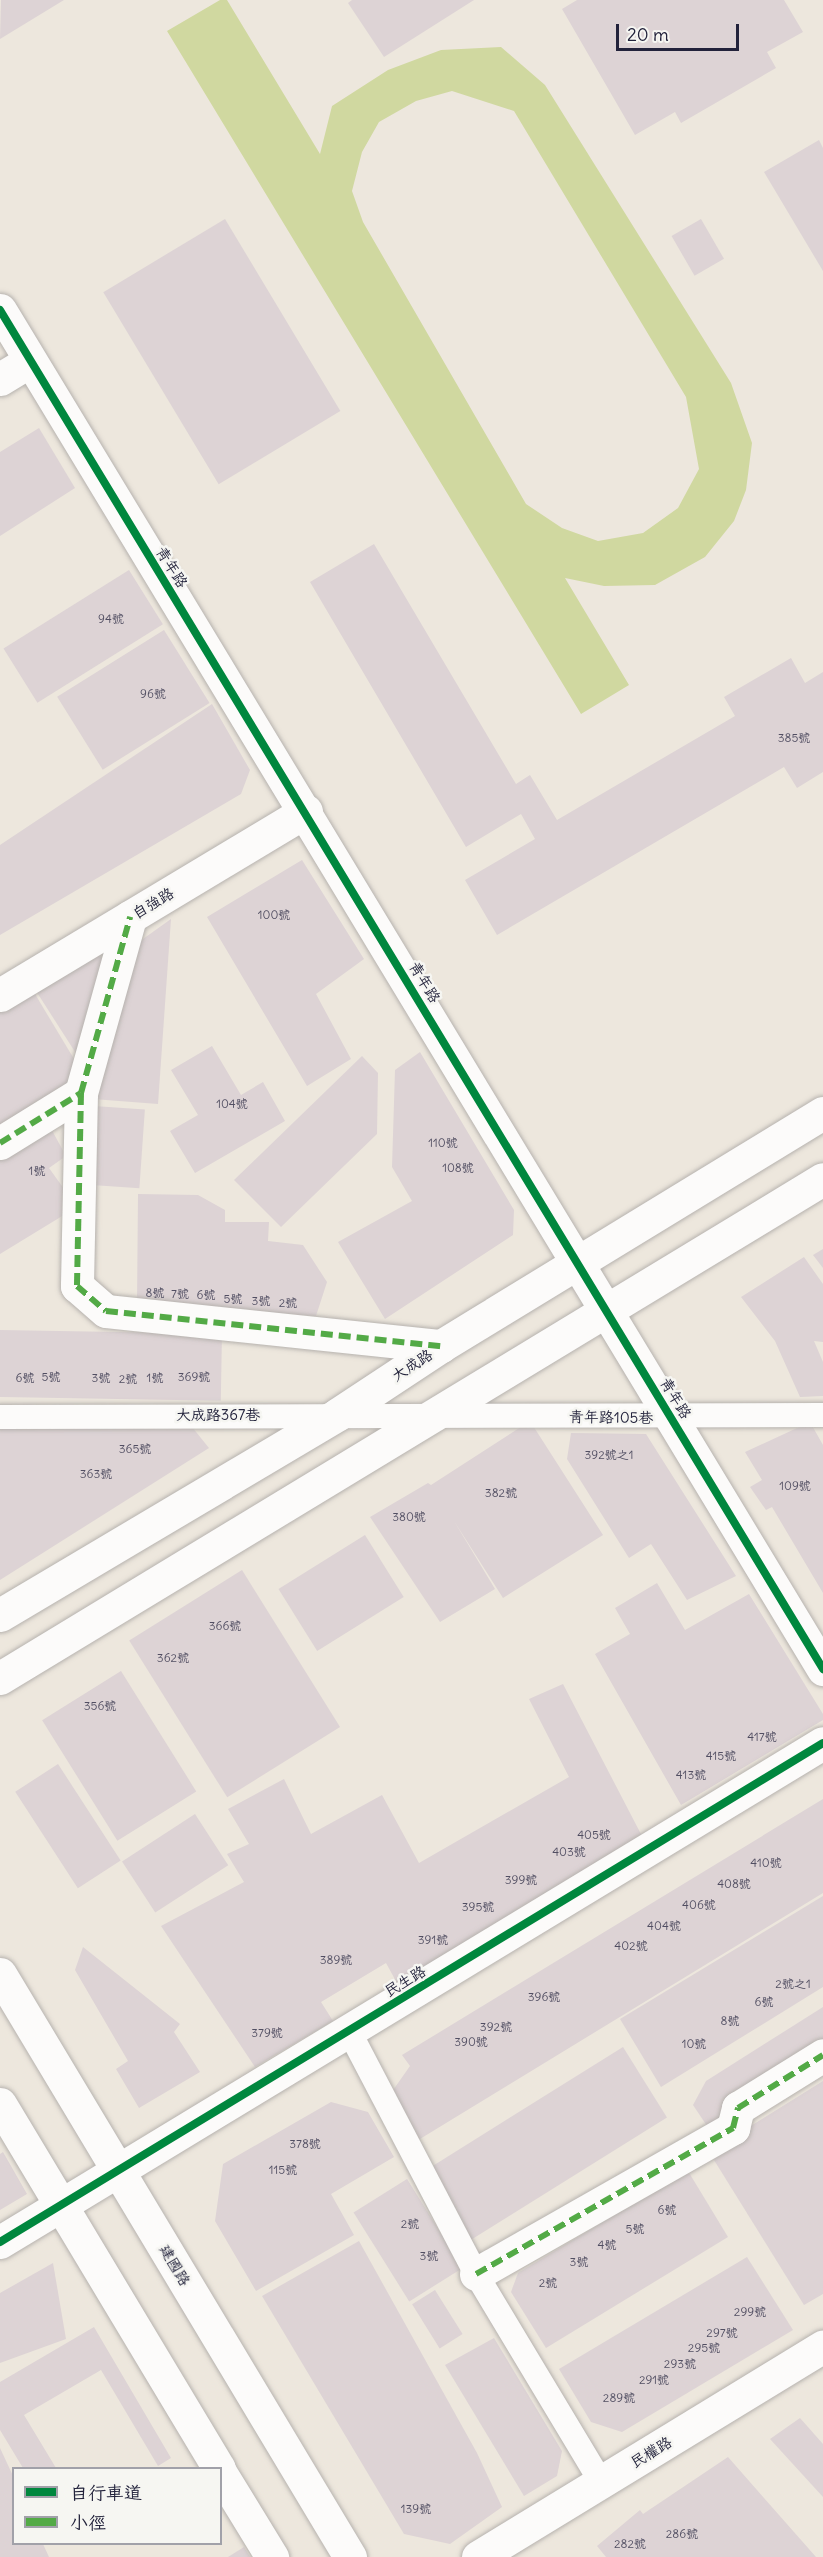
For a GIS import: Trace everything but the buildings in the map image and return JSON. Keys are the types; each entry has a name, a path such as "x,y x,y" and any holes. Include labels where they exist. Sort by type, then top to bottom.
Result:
{"street":[{"name":"青年路","path":"0,310 306,811 823,1669"},
{"path":"0,379 30,361"},
{"name":"自強路","path":"0,995 306,811"},
{"path":"130,917 81,1093 77,1286 106,1311 441,1346"},
{"path":"0,1143 81,1093"},
{"name":"大成路","path":"0,1615 338,1414 441,1346 823,1113"},
{"path":"0,1678 823,1179"},
{"name":"民生路","path":"0,2242 823,1743"},
{"name":"建國路","path":"0,1974 350,2557"},
{"path":"476,2274 733,2127 738,2108 823,2055"},
{"path":"0,2104 218,2467"},
{"name":"民權路","path":"478,2557 823,2346"},
{"path":"222,2473 272,2557"}],"lane":[{"name":"大成路367巷","path":"0,1417 436,1413"},
{"name":"青年路105巷","path":"436,1413 673,1418 823,1415"},
{"path":"349,2031 476,2274 601,2482"}],"green space":[{"path":"220,0 227,0 320,154 332,106 388,70 441,50 501,47 545,85 731,383 752,443 746,490 734,521 705,557 655,585 604,586 565,578 629,685 581,714 167,31","holes":["452,91 514,111 686,397 699,469 678,508 643,533 598,541 562,528 526,504 363,222 352,191 362,152 379,122 416,101"]}],"marked path":[{"path":"0,1143 81,1093 130,917"},
{"path":"81,1093 77,1286 106,1311 441,1346"},
{"path":"476,2274 733,2128 738,2108 823,2055"}],"cycle path":[{"path":"0,310 823,1669"},
{"path":"0,2242 823,1743"}]}
